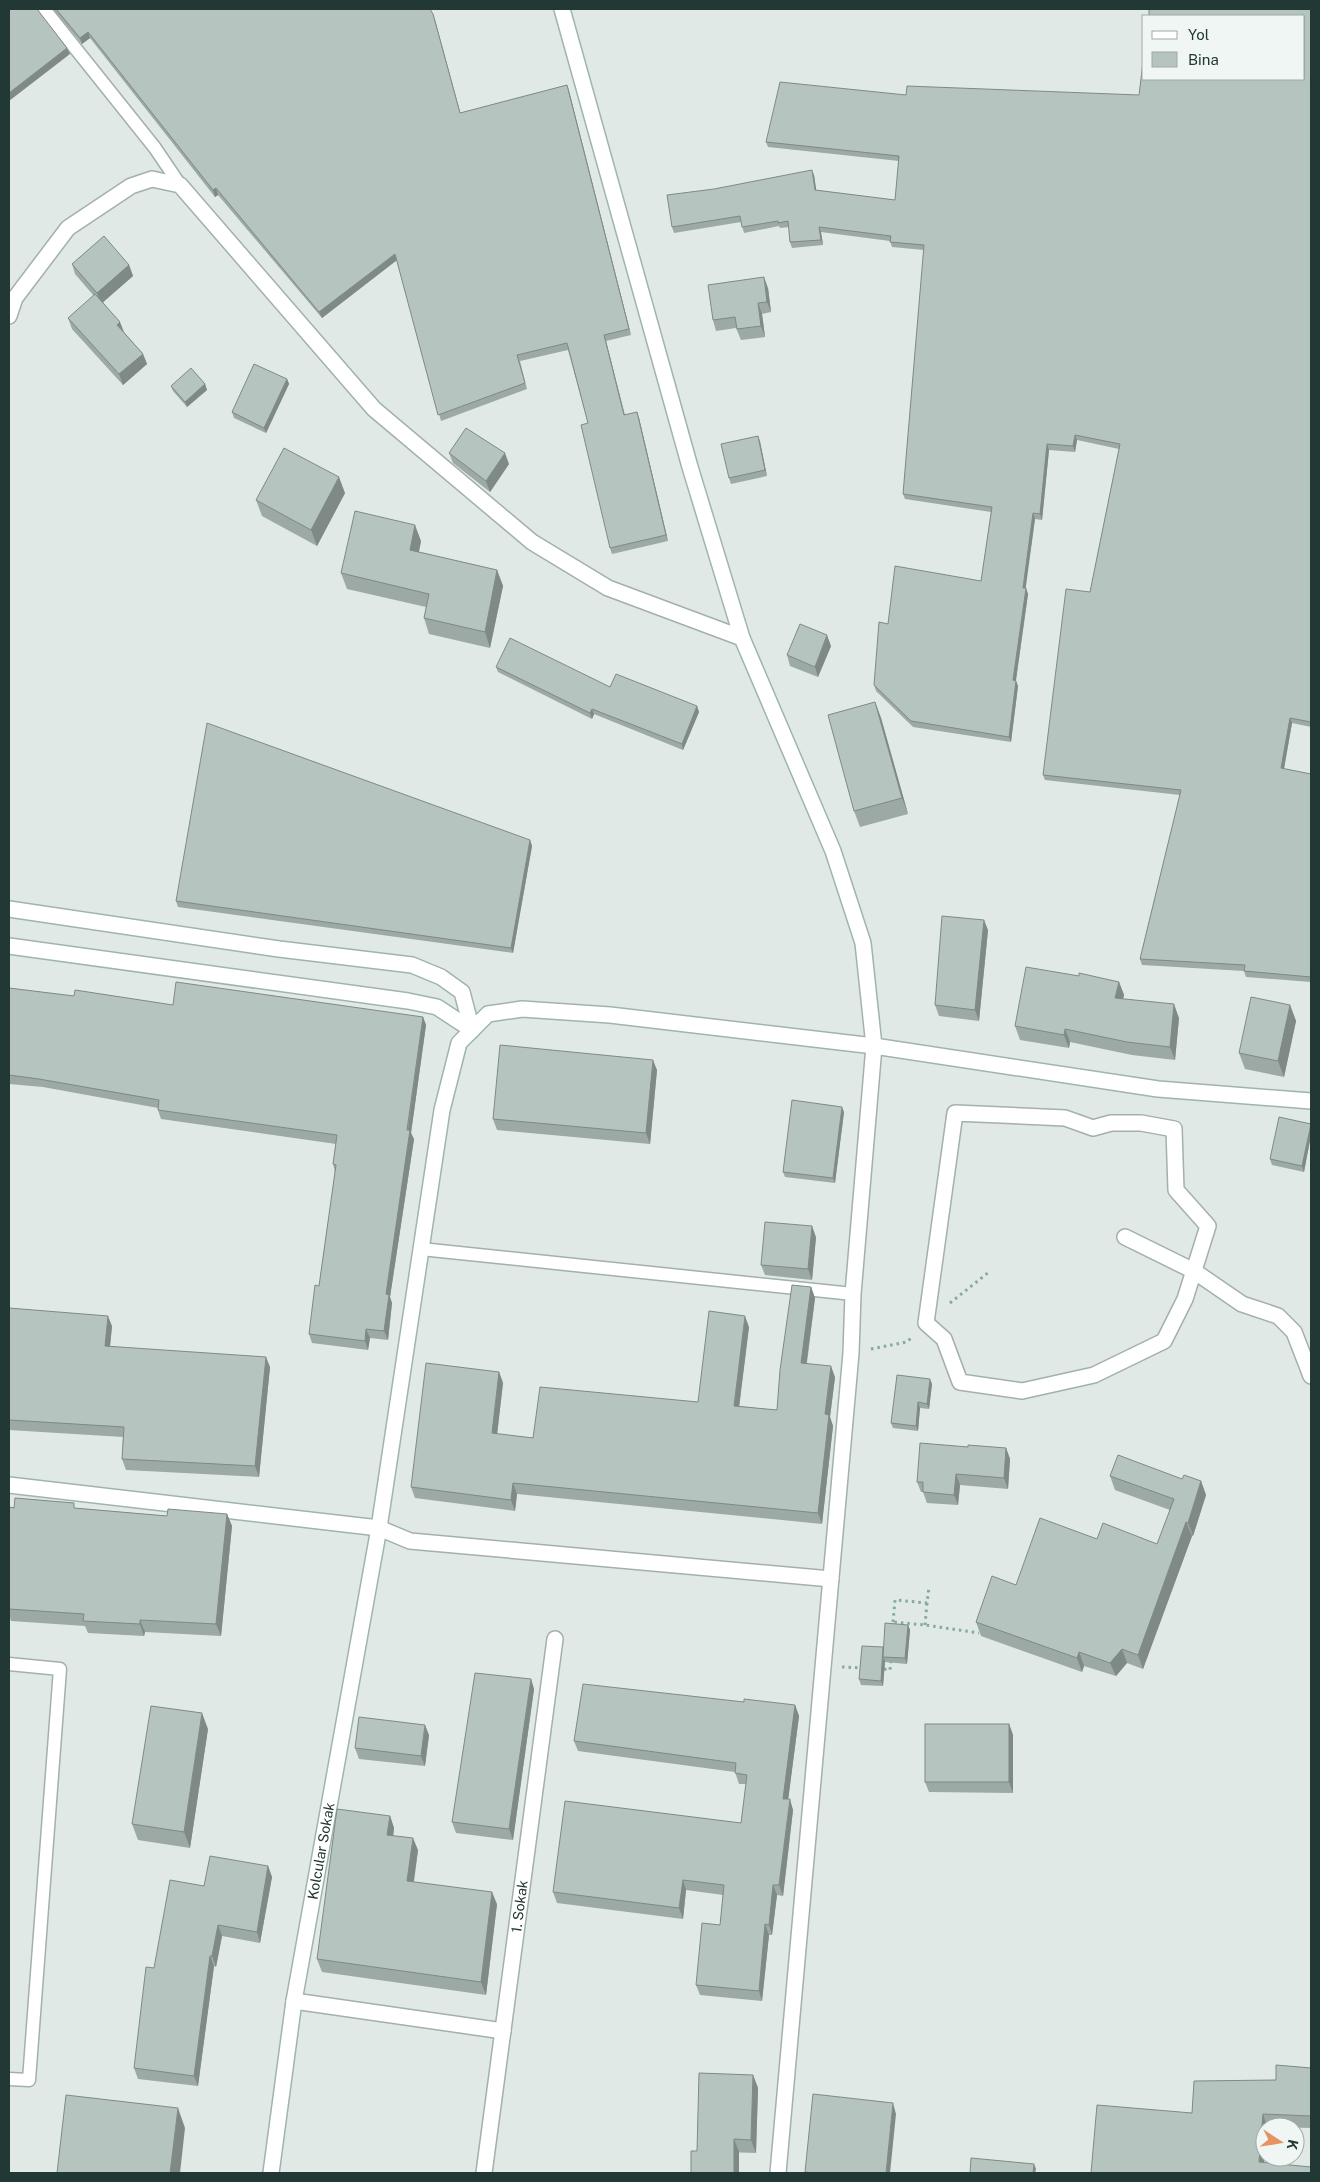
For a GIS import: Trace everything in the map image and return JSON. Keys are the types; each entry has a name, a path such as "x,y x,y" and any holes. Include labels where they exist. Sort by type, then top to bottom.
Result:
{"street":[{"path":"562,9 690,467 742,638 833,851 863,943 874,1046 853,1294 851,1353 838,1509 778,2173"},
{"path":"9,316 15,298 68,228 132,186 152,179 180,185 374,409 532,542 608,588 742,638"},
{"path":"9,909 279,949 412,965 441,977 462,992 472,1030"},
{"path":"9,946 408,1001 437,1007 472,1030"},
{"name":"Kolcular Sokak","path":"270,2173 294,2001 379,1528 442,1110 459,1043 488,1014 522,1009 610,1015 874,1046 1158,1089 1311,1102"},
{"path":"955,1113 1065,1118 1093,1128 1111,1123 1141,1123 1174,1129 1176,1190 1208,1226 1194,1271 1185,1299 1164,1341 1094,1375 1022,1391 960,1382 944,1339 926,1322 955,1113"},
{"path":"1125,1237 1194,1271 1242,1304 1278,1316 1294,1332 1311,1376"},
{"path":"9,1485 379,1528 410,1541 831,1579"},
{"name":"1. Sokak","path":"484,2173 555,1639"},
{"path":"294,2001 503,2030"}],"lane":[{"path":"44,9 156,148 180,185"},
{"path":"421,1249 853,1294"},
{"path":"9,1664 60,1669 29,2080 9,2079"}],"path":[{"path":"925,1625 929,1587"},
{"path":"892,1632 895,1600 927,1603"},
{"path":"893,1622 979,1632"},
{"path":"884,1669 890,1670 891,1651"},
{"path":"855,1667 863,1668"}],"building":[{"path":"9,9 37,9 67,48 9,93"},
{"path":"56,9 430,9 460,113 567,85 629,329 604,335 624,415 637,412 666,535 610,548 581,425 588,423 567,343 517,355 525,383 438,415 395,254 319,312 216,188 213,190 88,32 80,38"},
{"path":"1149,9 1311,9 1311,722 1290,718 1281,768 1311,774 1311,977 1244,971 1245,965 1140,959 1181,790 1043,775 1066,589 1090,592 1120,444 1075,435 1073,446 1047,444 1040,514 1033,513 1023,588 1026,588 1013,680 1016,681 1009,737 911,721 874,685 879,622 888,624 895,566 981,581 992,507 903,494 924,245 890,242 891,236 819,227 821,240 790,242 788,221 742,227 740,216 672,227 667,195 714,189 812,170 815,190 895,200 899,156 766,142 780,82 906,95 907,86 1139,95 1142,70 1142,80 1305,80 1305,15 1149,15"},
{"path":"104,236 129,265 97,293 72,264"},
{"path":"764,277 767,302 758,303 761,326 737,329 735,317 713,320 708,285"},
{"path":"95,294 120,322 117,325 143,354 119,374 68,318"},
{"path":"254,364 287,379 264,428 232,412"},
{"path":"191,368 205,384 185,402 171,386"},
{"path":"466,428 505,453 486,481 449,453"},
{"path":"758,436 765,470 729,478 721,444"},
{"path":"284,448 339,477 311,530 256,500"},
{"path":"355,511 415,525 410,550 497,570 485,632 424,618 429,594 341,573"},
{"path":"800,624 827,635 815,667 787,655"},
{"path":"510,638 610,687 616,674 697,706 682,744 592,709 590,713 496,667"},
{"path":"875,702 902,798 854,811 828,715"},
{"path":"207,723 530,840 511,948 176,901"},
{"path":"942,916 984,920 975,1010 935,1005"},
{"path":"1026,967 1079,976 1079,973 1119,982 1115,998 1174,1004 1170,1047 1127,1042 1065,1029 1064,1035 1015,1026"},
{"path":"176,982 423,1017 407,1130 410,1130 386,1294 389,1295 384,1331 366,1329 365,1341 309,1334 315,1285 319,1286 336,1165 333,1164 337,1135 158,1110 159,1100 9,1075 9,988 74,996 75,990 173,1005"},
{"path":"1251,997 1290,1005 1278,1061 1239,1053"},
{"path":"500,1045 653,1060 646,1133 493,1119"},
{"path":"792,1100 842,1107 833,1178 783,1172"},
{"path":"1279,1117 1311,1124 1302,1166 1270,1159"},
{"path":"765,1222 812,1226 808,1269 761,1265"},
{"path":"792,1285 811,1287 801,1363 831,1366 825,1414 829,1415 818,1513 513,1483 511,1500 411,1487 426,1363 499,1372 492,1433 533,1438 540,1387 698,1402 709,1311 745,1316 734,1406 777,1410 780,1370"},
{"path":"9,1308 108,1316 105,1346 266,1357 255,1466 122,1459 124,1427 9,1420"},
{"path":"897,1375 930,1379 927,1404 918,1402 916,1426 891,1423"},
{"path":"920,1443 1006,1448 1004,1478 956,1474 954,1495 923,1492 923,1482 917,1482"},
{"path":"1118,1455 1182,1479 1184,1475 1201,1481 1188,1523 1186,1522 1138,1655 1122,1649 1110,1663 1079,1652 1077,1658 976,1622 992,1576 1016,1585 1040,1518 1097,1539 1103,1523 1157,1544 1174,1499 1110,1476"},
{"path":"15,1498 74,1503 74,1508 167,1516 168,1509 227,1514 216,1624 140,1620 140,1624 83,1621 84,1614 9,1609 9,1507 14,1508"},
{"path":"885,1623 908,1625 905,1658 883,1657"},
{"path":"862,1646 883,1647 881,1681 859,1679"},
{"path":"475,1673 531,1679 509,1829 452,1822"},
{"path":"583,1684 744,1702 744,1699 795,1705 783,1799 790,1799 779,1885 773,1885 769,1925 765,1924 759,1991 696,1985 702,1923 720,1925 724,1885 683,1880 679,1908 553,1892 565,1801 741,1823 747,1775 735,1773 736,1763 574,1741"},
{"path":"151,1706 202,1713 184,1832 132,1824"},
{"path":"359,1717 425,1725 421,1756 355,1748"},
{"path":"925,1724 1009,1724 1009,1782 925,1782"},
{"path":"337,1809 390,1816 387,1835 413,1838 407,1881 492,1892 481,1982 317,1959"},
{"path":"210,1856 268,1866 257,1932 218,1925 212,1956 210,1956 194,2076 134,2068 146,1967 154,1968 170,1880 204,1886"},
{"path":"1276,2065 1311,2068 1311,2116 1263,2114 1263,2117 1255,2117 1255,2167 1311,2167 1311,2173 1091,2173 1097,2105 1192,2113 1194,2081 1276,2080"},
{"path":"699,2073 753,2075 751,2140 734,2139 734,2173 691,2173 691,2151 697,2151"},
{"path":"813,2094 893,2103 886,2173 805,2172"},
{"path":"66,2095 178,2108 170,2173 57,2173"},
{"path":"971,2158 1034,2164 1033,2173 970,2173"}]}
